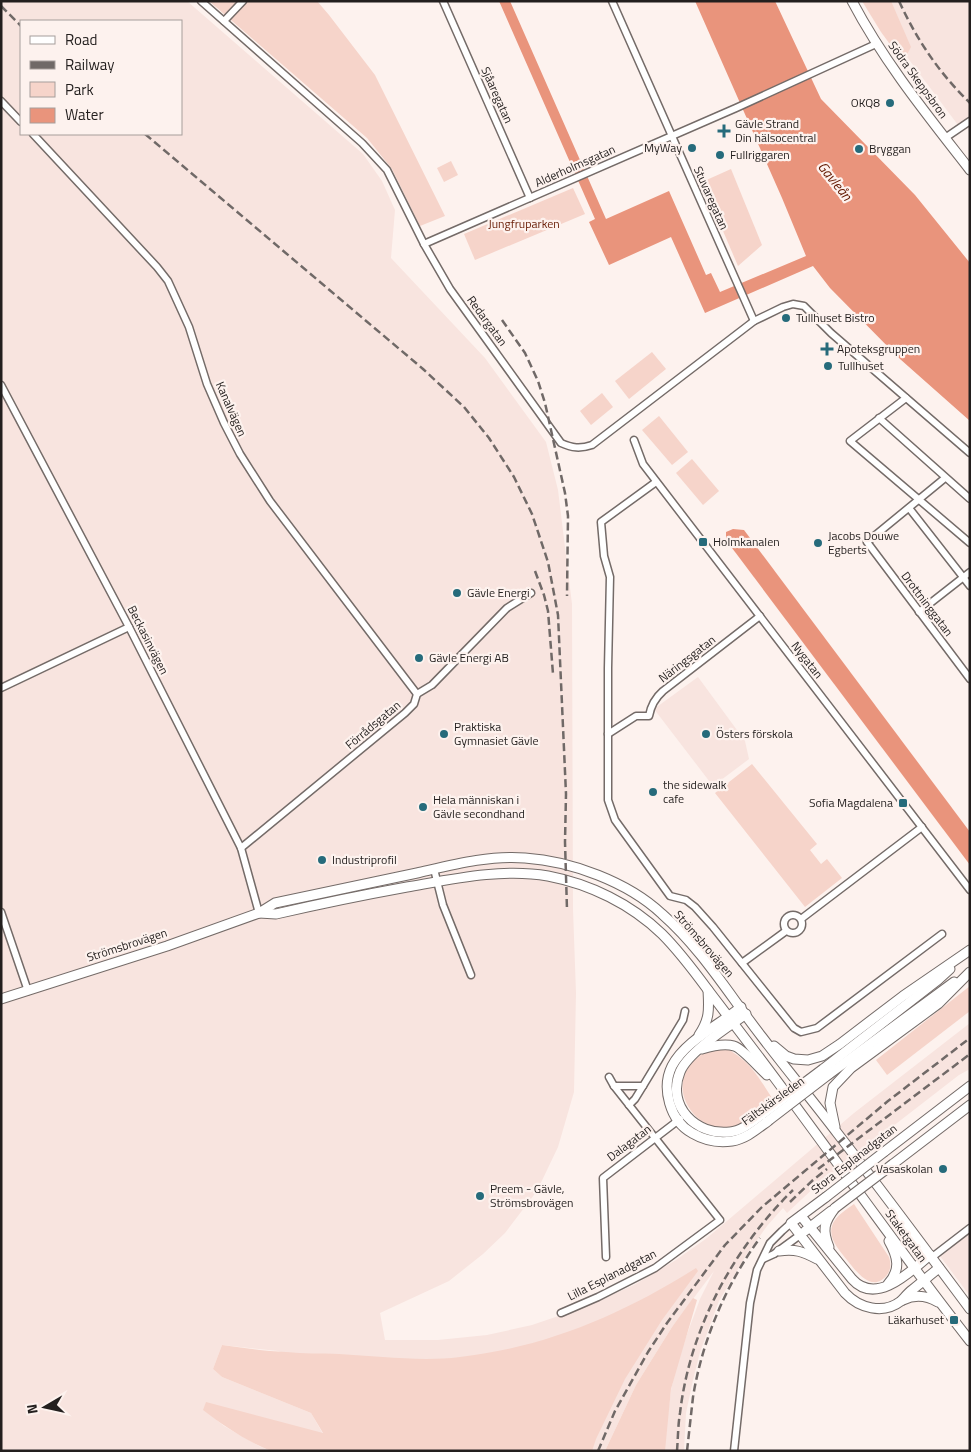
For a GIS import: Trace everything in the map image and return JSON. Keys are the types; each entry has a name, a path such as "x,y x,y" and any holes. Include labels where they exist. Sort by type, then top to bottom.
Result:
{"main road":[{"name":"Södra Skeppsbron","path":"852,1 876,44 970,170"},
{"name":"Strömsbrovägen","path":"1,999 167,946 259,913 275,903 434,869 500,858 525,858 557,863 594,873 640,898 661,913 683,934 839,1134"},
{"name":"Strömsbrovägen","path":"259,913 276,914 437,882 483,875 516,873 576,882 600,892 635,912 661,933 684,958 824,1145"},
{"path":"760,1035 778,1051 794,1059 808,1060 822,1056 903,996 970,950"},
{"name":"Fältskärsleden","path":"825,1072 938,980 970,950"},
{"path":"839,1134 834,1125 830,1103 833,1087 851,1068 938,1004 970,971"},
{"name":"Fältskärsleden","path":"682,1118 716,1133 732,1132 765,1117 825,1072 970,971"},
{"path":"696,1040 708,1017 708,990"},
{"path":"682,1118 677,1093 677,1082 685,1062 743,1011"},
{"path":"682,1118 671,1108 667,1083 671,1068 679,1054 696,1040 731,1020"},
{"path":"699,1050 717,1045 734,1046 741,1049 757,1066 780,1085"},
{"name":"Stora Esplanadgatan","path":"792,1224 968,1089"},
{"path":"800,1234 970,1105"},
{"name":"Staketgatan","path":"839,1134 970,1309"},
{"name":"Staketgatan","path":"824,1145 970,1341"},
{"path":"830,1252 825,1229 828,1219 835,1208"},
{"path":"801,1216 860,1287 870,1290 884,1288 931,1257"},
{"path":"877,1217 893,1248 898,1264 893,1278 884,1288"},
{"path":"792,1224 845,1293 860,1305 870,1308 882,1308 914,1296 925,1296 944,1307"},
{"path":"779,1251 797,1250 819,1260"},
{"path":"902,1300 939,1268"}],"street":[{"name":"Redargatan","path":"201,1 362,143 387,170 424,244 450,290 561,443 572,448 585,448 601,439 754,321 784,306 793,304 804,306 830,333 906,398"},
{"path":"224,21 243,1"},
{"name":"Sjåaregatan","path":"443,1 530,198"},
{"name":"Stuvaregatan","path":"612,1 754,321"},
{"name":"Alderholmsgatan","path":"424,244 736,108 876,44"},
{"path":"1,101 20,121"},
{"path":"945,138 970,121"},
{"name":"Kanalvägen","path":"34,135 157,266 168,281 189,327 210,392 240,454 270,501 417,694"},
{"name":"Beckasinvägen","path":"1,384 129,627 241,848 259,913"},
{"path":"970,453 906,398 850,440 970,543"},
{"path":"879,418 970,499"},
{"name":"Nygatan","path":"634,440 642,464 970,890"},
{"path":"945,478 909,508 970,586"},
{"path":"656,482 601,522 604,556 610,577 608,800 615,820 670,896 686,900 695,907 794,1028 801,1032 817,1028 942,934"},
{"name":"Drottninggatan","path":"909,508 867,542 970,679"},
{"path":"919,612 970,572"},
{"name":"Förrådsgatan","path":"241,848 405,713 414,704 417,694 432,686 507,608 532,593"},
{"name":"Näringsgatan","path":"608,734 636,716 649,716 651,705 655,698 760,616"},
{"path":"1,688 129,627"},
{"path":"801,919 922,827"},
{"path":"434,869 443,905 471,975"},
{"path":"1,912 28,991"},
{"path":"795,915 801,919 802,926 799,932 792,934 786,931 784,921 788,916 795,915"},
{"path":"742,963 786,931"},
{"path":"629,1105 635,1099 683,1020 685,1011"},
{"path":"609,1077 614,1086 656,1138"},
{"path":"614,1086 642,1086"},
{"name":"Dalagatan","path":"606,1258 602,1178 682,1118"},
{"name":"Lilla Esplanadgatan","path":"561,1313 598,1298 655,1268 720,1220 656,1138"},
{"name":"Stora Esplanadgatan","path":"734,1451 750,1303 757,1270 770,1243 792,1224"},
{"path":"931,1257 970,1228"},
{"path":"763,1259 779,1251 800,1234"},
{"path":"956,1323 970,1333"}],"shaded area":[{"path":"1,1 187,1 363,154 382,181 395,210 391,258 485,358 546,442 558,490 572,604 573,909 576,993 574,1092 558,1147 537,1191 505,1233 483,1254 449,1281 380,1313 385,1340 438,1340 487,1335 532,1325 585,1307 634,1285 676,1260 707,1238 854,1113 970,1023 970,1069 959,1075 817,1185 787,1213 783,1208 767,1226 747,1254 719,1301 700,1352 686,1413 684,1451 664,1451 671,1390 686,1337 700,1299 714,1271 672,1327 636,1385 605,1451 454,1451 287,1354 278,1351 222,1345 213,1369 222,1377 311,1413 323,1434 204,1410 224,1426 271,1451 1,1451"},
{"path":"869,1 970,1 970,129 958,125 901,49"},
{"name":"Östers förskola","path":"698,677 745,741 749,759 713,786 654,709"},
{"path":"970,1234 970,1296 940,1256"}],"green space":[{"path":"209,1 317,1 375,75 445,216 420,226 392,169 367,138"},
{"path":"862,1 891,1 911,47 903,62 881,32"},
{"path":"451,161 458,175 444,182 437,168"},
{"path":"731,169 762,245 738,266 702,182"},
{"name":"Jungfruparken","path":"573,188 585,214 475,260 464,234"},
{"path":"652,352 666,369 629,399 615,381"},
{"path":"602,393 613,407 591,425 580,411"},
{"path":"659,416 688,452 672,465 642,430"},
{"path":"692,459 719,491 703,505 676,473"},
{"path":"752,764 817,844 810,850 821,864 827,859 842,878 805,907 715,793"},
{"path":"970,986 970,1011 887,1075 876,1060"},
{"path":"728,1049 749,1065 772,1098 771,1102 737,1127 718,1128 695,1116 683,1094 683,1082 687,1070 703,1053"},
{"path":"854,1204 890,1259 887,1275 876,1282 870,1282 860,1275 838,1249 833,1240 831,1231 836,1219"},
{"path":"696,1268 698,1271 662,1320 625,1379 592,1451 271,1451 236,1433 203,1410 206,1402 323,1433 311,1413 222,1377 213,1369 222,1345 293,1353 415,1359 460,1357 492,1352 554,1337 583,1326 641,1300"},
{"path":"693,1298 697,1300 671,1389 665,1451 605,1451 636,1385 672,1327"}],"water":[{"name":"Gavleån","path":"499,1 510,1 606,219 669,191 706,275 711,273 720,292 806,256 695,1 775,1 821,99 915,195 970,263 970,421 900,359 830,288 813,266 705,313 671,237 609,265 589,222 595,219"},
{"path":"733,529 744,530 970,832 970,865 726,540 726,532"}],"railway":[{"path":"899,1 913,29 939,68 970,103"},
{"path":"1,6 20,25"},
{"path":"146,135 423,369 464,407 489,438 514,477 532,514 548,562 558,615 566,794 567,910"},
{"path":"502,320 525,353 538,381 545,403 565,493 568,516 567,596"},
{"path":"535,571 548,611 553,674"},
{"path":"598,1451 615,1411 648,1352 667,1323 725,1245 762,1207 888,1101 970,1038"},
{"path":"818,1169 970,1054"},
{"path":"790,1202 827,1169"},
{"path":"677,1451 679,1418 685,1381 704,1321 718,1292 751,1238 793,1190"},
{"path":"687,1451 693,1397 702,1355 709,1334 736,1274 760,1238"}],"place":[{"name":"OKQ8","path":"890,103"},
{"name":"Gävle Strand Din hälsocentral","path":"724,131"},
{"name":"MyWay","path":"692,148"},
{"name":"Bryggan","path":"859,149"},
{"name":"Fullriggaren","path":"720,155"},
{"name":"Tullhuset Bistro","path":"786,318"},
{"name":"Apoteksgruppen","path":"827,349"},
{"name":"Tullhuset","path":"828,366"},
{"name":"Holmkanalen","path":"703,542"},
{"name":"Jacobs Douwe Egberts","path":"818,543"},
{"name":"Gävle Energi","path":"457,593"},
{"name":"Gävle Energi AB","path":"419,658"},
{"name":"Praktiska Gymnasiet Gävle","path":"444,734"},
{"name":"Östers förskola","path":"706,734"},
{"name":"the sidewalk cafe","path":"653,792"},
{"name":"Sofia Magdalena","path":"903,803"},
{"name":"Hela människan i Gävle secondhand","path":"423,807"},
{"name":"Industriprofil","path":"322,860"},
{"name":"Vasaskolan","path":"943,1169"},
{"name":"Preem - Gävle, Strömsbrovägen","path":"480,1196"},
{"name":"Läkarhuset","path":"954,1320"}]}
